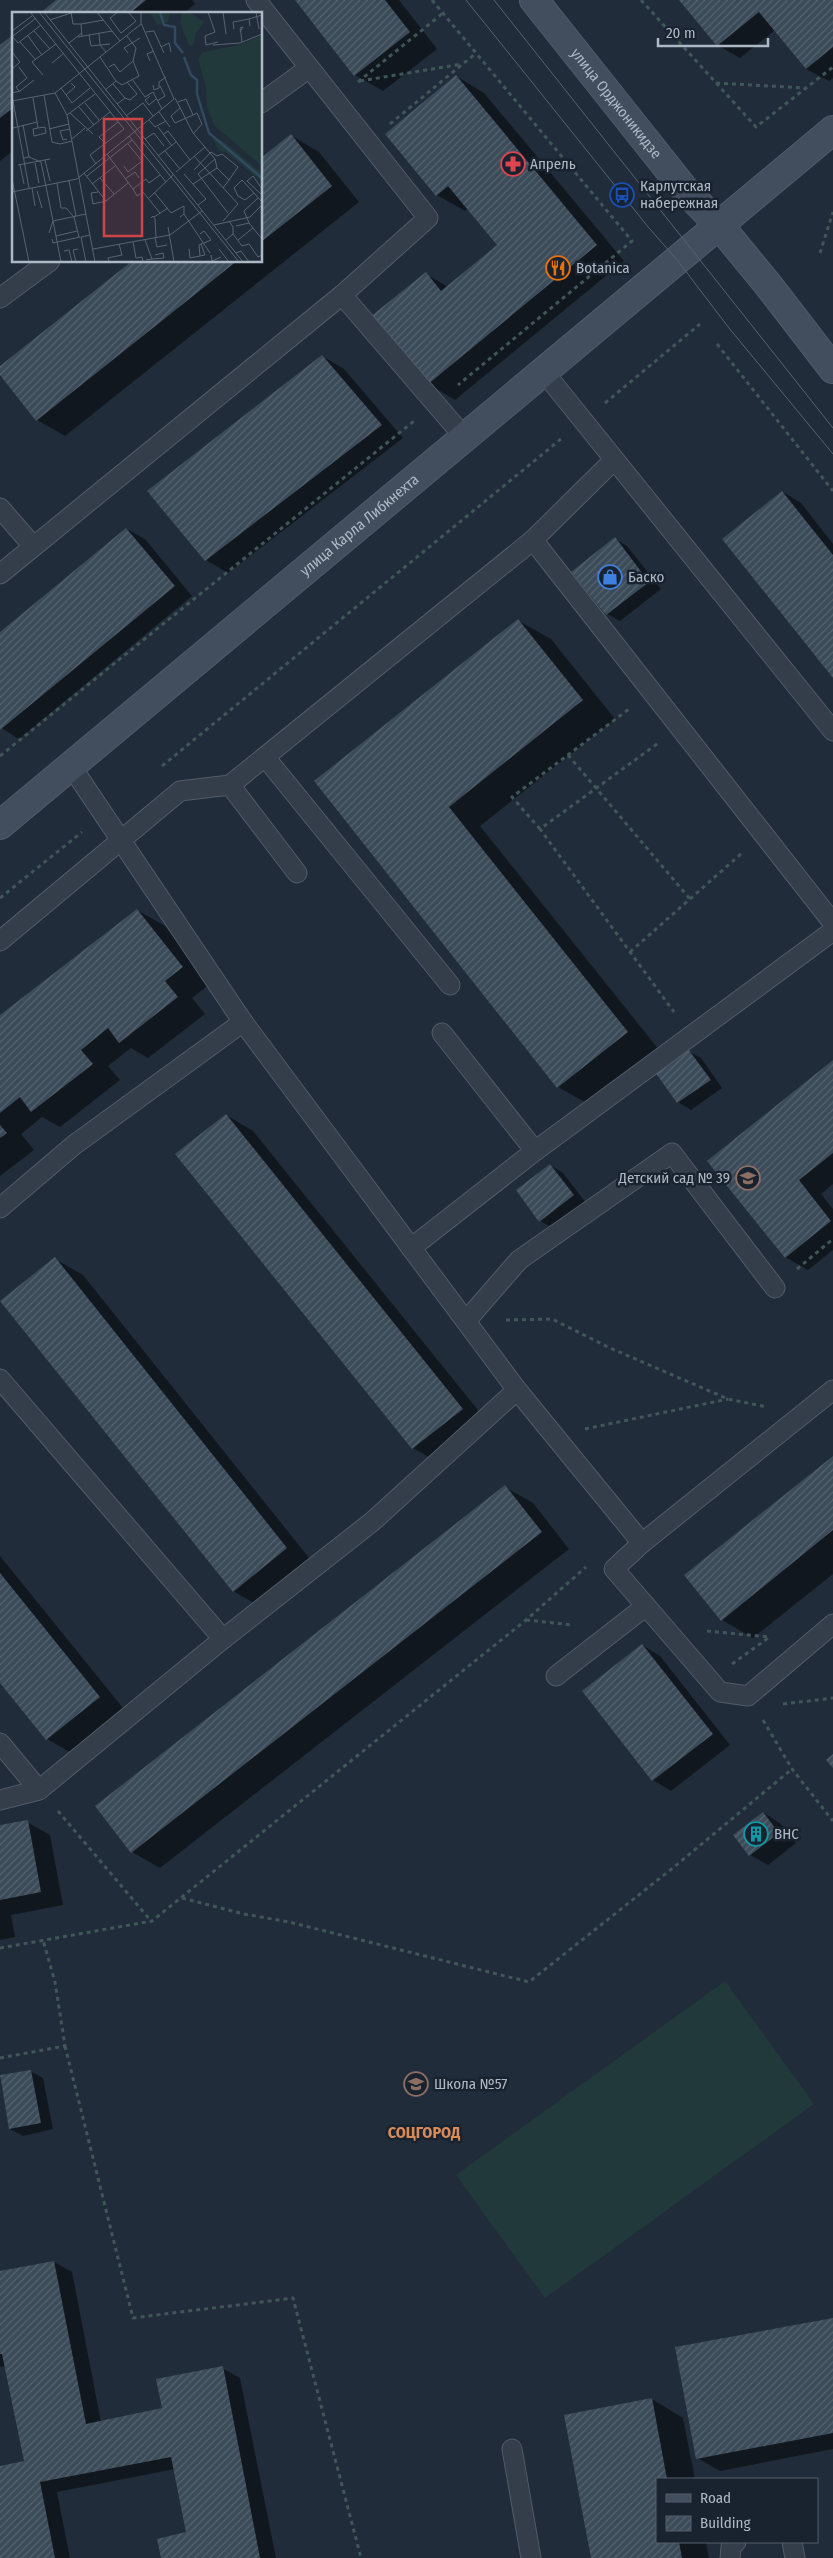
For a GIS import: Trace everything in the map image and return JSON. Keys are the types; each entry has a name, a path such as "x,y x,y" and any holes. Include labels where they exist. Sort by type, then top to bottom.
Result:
{"main road":[{"name":"улица Орджоникидзе","path":"534,0 685,190 719,225 769,286 833,370"},
{"name":"улица Карла Либкнехта","path":"0,825 833,130"}],"lane":[{"path":"0,574 342,295 428,218 256,0"},
{"path":"262,102 309,68"},
{"path":"0,298 49,262"},
{"path":"342,295 464,438"},
{"path":"544,372 833,731"},
{"path":"0,941 180,791 230,785 533,540 614,460"},
{"path":"0,508 33,546"},
{"path":"533,540 833,923"},
{"path":"265,756 450,985"},
{"path":"71,766 243,1022 517,1390 642,1543"},
{"path":"230,785 298,872"},
{"path":"411,1248 536,1151 833,931"},
{"path":"0,1208 74,1145 243,1022"},
{"path":"442,1032 536,1151"},
{"path":"466,1321 519,1260 672,1154 775,1288"},
{"path":"0,1380 223,1639"},
{"path":"0,1800 39,1790 223,1639 373,1520 517,1390"},
{"path":"833,1390 642,1543 614,1569 720,1692 752,1702 833,1624"},
{"path":"556,1676 646,1606"},
{"path":"0,1743 39,1790"},
{"path":"512,2449 531,2558"},
{"path":"730,2558 731,2547 735,2543"},
{"path":"792,2543 795,2558"}],"path":[{"path":"0,756 435,404 632,241 432,0"},
{"path":"641,0 756,128 833,67"},
{"path":"335,101 443,13"},
{"path":"368,142 476,53"},
{"path":"360,81 463,64"},
{"path":"716,83 806,88"},
{"path":"820,253 832,214"},
{"path":"158,770 700,324"},
{"path":"717,344 833,491"},
{"path":"652,692 512,797 540,829 692,1036"},
{"path":"540,829 680,728"},
{"path":"568,755 690,899"},
{"path":"0,898 104,814"},
{"path":"630,952 763,835"},
{"path":"775,1288 833,1239"},
{"path":"466,1321 552,1319 610,1348 728,1399 802,1415"},
{"path":"554,1435 728,1399"},
{"path":"0,1948 152,1921 518,1626 588,1566"},
{"path":"724,1670 778,1631"},
{"path":"833,1698 752,1702 792,1769 833,1821"},
{"path":"182,1898 244,1914 289,1922 529,1982 674,1867 792,1769"},
{"path":"39,1790 152,1921"},
{"path":"43,1940 55,1982 65,2046 133,2318 293,2298 361,2558"},
{"path":"0,2058 65,2046"}],"green space":[{"path":"725,1981 814,2104 545,2298 456,2175"}],"building":[{"path":"56,0 146,0 131,12 41,12"},
{"path":"295,0 385,0 410,32 354,76"},
{"path":"679,0 833,0 833,47 806,69 759,12 717,46"},
{"path":"12,36 12,109 0,118 0,45"},
{"path":"456,75 597,245 427,385 370,317 426,272 441,291 497,245 448,186 436,196 385,134"},
{"path":"291,134 332,186 262,241 262,157"},
{"path":"131,262 236,262 36,421 0,375 0,366"},
{"path":"322,355 382,425 205,561 147,491"},
{"path":"782,491 833,555 833,678 722,539"},
{"path":"126,528 175,586 0,730 0,632"},
{"name":"Баско","path":"615,537 649,582 606,615 571,572"},
{"path":"518,619 583,700 449,807 628,1032 557,1088 314,781"},
{"path":"137,909 183,967 165,981 178,997 119,1043 108,1028 81,1050 93,1064 31,1112 20,1097 0,1113 0,1015"},
{"path":"688,1049 711,1080 677,1103 655,1072"},
{"path":"833,1060 833,1153 799,1180 831,1221 785,1258 707,1161"},
{"path":"226,1114 463,1409 412,1449 175,1154"},
{"path":"0,1125 7,1133 0,1138"},
{"path":"550,1164 574,1195 539,1222 516,1190"},
{"path":"55,1257 287,1548 233,1592 0,1301"},
{"path":"833,1456 833,1530 721,1621 684,1575"},
{"path":"505,1485 542,1532 131,1853 95,1806"},
{"path":"0,1573 100,1697 46,1740 0,1683"},
{"path":"642,1644 713,1734 652,1781 582,1691"},
{"path":"833,1754 833,1768 826,1760"},
{"name":"ВНС","path":"763,1812 779,1833 749,1856 733,1835"},
{"path":"28,1820 41,1892 0,1900 0,1825"},
{"path":"31,2070 41,2123 9,2129 0,2075"},
{"path":"54,2261 86,2424 162,2408 156,2379 223,2366 260,2558 161,2558 157,2539 186,2532 171,2457 40,2482 55,2558 0,2558 0,2466 24,2461 2,2354 0,2354 0,2271"},
{"path":"833,2318 833,2433 696,2459 675,2347"},
{"path":"652,2398 667,2478 656,2478 656,2543 679,2543 682,2558 591,2558 564,2415"}],"tram line":[{"path":"466,0 649,228 678,261 729,328 833,454"},
{"path":"494,0 833,428"}],"place":[{"name":"Апрель","path":"513,164"},
{"name":"Карлутская набережная","path":"622,195"},
{"name":"Botanica","path":"558,268"},
{"name":"Баско","path":"610,577"},
{"name":"Детский сад № 39","path":"748,1178"},
{"name":"ВНС","path":"756,1834"},
{"name":"Школа №57","path":"416,2084"}],"district":[{"name":"СОЦГОРОД","path":"424,2132"}]}
